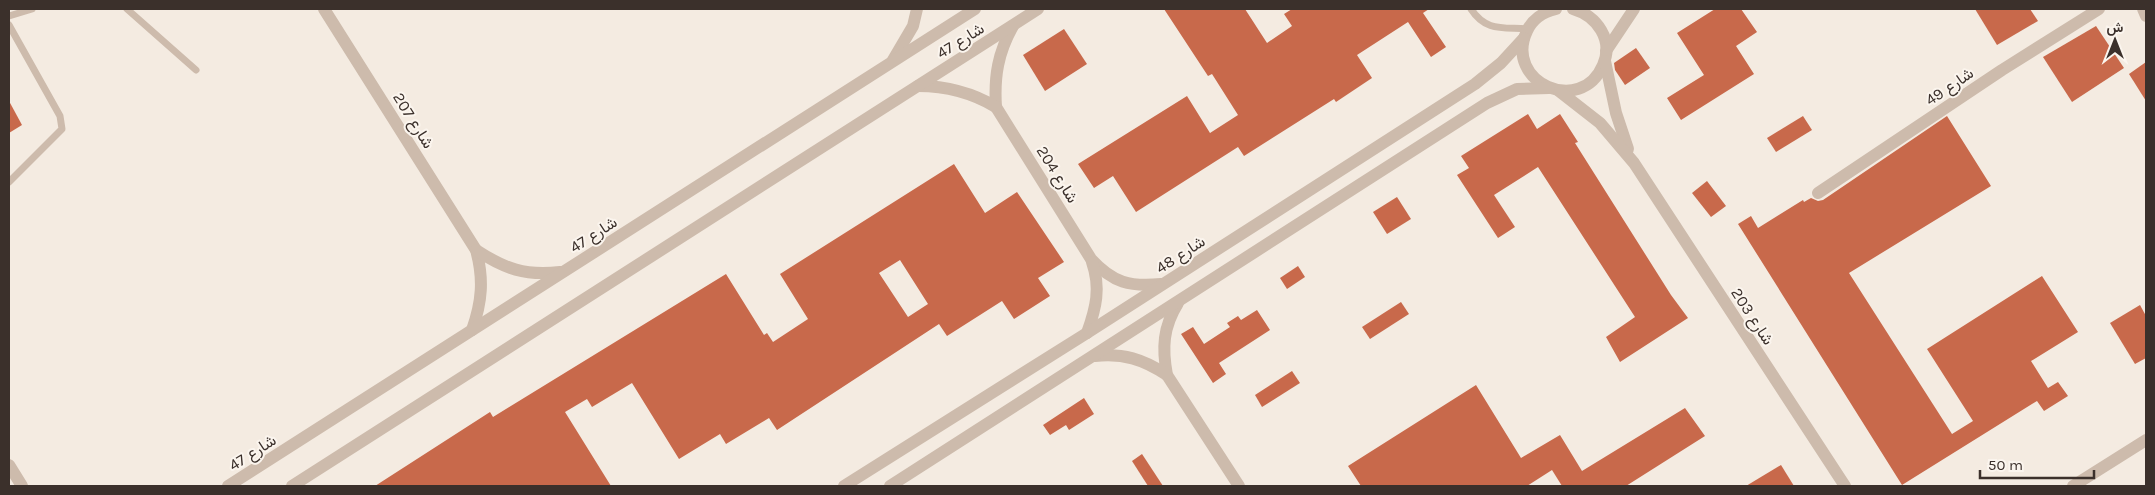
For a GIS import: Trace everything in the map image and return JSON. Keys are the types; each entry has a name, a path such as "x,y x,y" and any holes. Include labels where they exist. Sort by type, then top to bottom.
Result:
{"street":[{"name":"شارع 207","path":"324,9 476,250 481,270 482,290 479,311 472,330"},
{"path":"891,63 913,26 917,9"},
{"name":"شارع 47","path":"228,486 975,9"},
{"name":"شارع 47","path":"292,486 1038,9"},
{"name":"شارع 48","path":"844,486 1164,284 1475,84 1501,63 1541,14 1556,9"},
{"name":"شارع 203","path":"1573,9 1589,16 1597,23 1604,36 1616,113 1634,163"},
{"path":"890,486 1487,102 1517,89 1569,91 1588,84 1601,70 1606,56 1634,9"},
{"name":"شارع 49","path":"1818,193 2002,70 2099,9"},
{"path":"2143,9 2146,16"},
{"name":"شارع 204","path":"1014,25 1004,44 997,64 994,85 996,106 1091,259 1102,271 1123,282 1146,285 1164,284"},
{"name":"شارع 203","path":"1526,34 1522,48 1527,68 1536,80 1554,89 1600,123 1634,163 1845,486"},
{"path":"918,86 934,86 959,90 996,106"},
{"name":"شارع 207","path":"476,250 495,263 517,271 540,274 563,272"},
{"name":"شارع 204","path":"1087,333 1093,317 1097,295 1096,274 1091,259"},
{"path":"1180,300 1170,317 1164,336 1163,356 1167,375 1239,486"},
{"path":"1092,356 1112,354 1132,357 1151,364 1167,375"},
{"path":"2073,486 2146,440"},
{"path":"9,465 22,486"}],"lane":[{"path":"9,16 32,9"},
{"path":"127,9 196,70"},
{"path":"1471,9 1483,23 1526,34"},
{"path":"9,25 60,116 62,129 9,182"}],"building":[{"path":"1164,9 1245,9 1267,43 1292,26 1284,14 1292,9 1429,9 1423,13 1446,47 1431,57 1408,22 1357,55 1372,78 1336,102 1334,99 1244,156 1238,147 1136,212 1113,176 1094,188 1078,164 1187,96 1210,133 1238,115 1212,74 1208,76"},
{"path":"1715,9 1741,9 1757,32 1736,46 1754,74 1681,120 1667,98 1704,75 1677,33"},
{"path":"1975,9 2030,9 2038,21 1997,45"},
{"path":"2096,26 2124,68 2072,102 2043,57"},
{"path":"1064,29 1087,64 1045,91 1023,55"},
{"path":"1636,48 1650,68 1625,85 1615,70 1614,63"},
{"path":"2146,62 2146,101 2129,74"},
{"path":"9,101 22,125 9,133"},
{"path":"1528,114 1537,129 1560,114 1578,142 1575,143 1671,295 1688,318 1620,362 1606,337 1635,317 1538,167 1494,195 1515,227 1498,238 1457,175 1469,168 1461,156"},
{"path":"1803,116 1812,130 1776,152 1767,138"},
{"path":"1947,116 1991,186 1849,273 1952,434 1973,421 1927,349 2042,276 2078,332 2031,361 2048,388 2058,382 2068,396 2044,411 2037,401 1902,485 1738,224 1751,216 1758,228 1803,200 1804,202 1811,198 1818,201 1823,200"},
{"path":"954,164 985,213 1017,192 1064,262 1038,278 1050,296 1014,319 1002,301 947,336 939,324 777,430 769,418 726,444 720,434 679,459 632,383 592,407 587,399 565,412 611,486 375,486 490,412 493,417 726,274 764,335 767,333 773,342 808,319 780,274","holes":["900,260 928,304 908,317 879,273"]},
{"path":"1707,181 1726,206 1711,217 1692,193"},
{"path":"1397,197 1411,219 1387,234 1373,212"},
{"path":"1298,266 1305,277 1287,289 1280,278"},
{"path":"1401,302 1409,314 1370,339 1362,327"},
{"path":"2140,305 2146,316 2146,358 2135,364 2110,323"},
{"path":"1257,310 1270,330 1219,363 1226,374 1213,383 1181,334 1193,327 1204,344 1230,327 1227,323 1238,316 1241,320"},
{"path":"1292,371 1300,383 1262,407 1255,395"},
{"path":"1476,385 1521,458 1560,435 1582,471 1685,408 1705,436 1626,486 1562,486 1552,470 1527,486 1361,486 1348,466"},
{"path":"1084,398 1094,414 1069,430 1066,425 1050,435 1043,425"},
{"path":"1142,454 1163,486 1148,486 1132,461"},
{"path":"1781,465 1794,486 1746,486"}]}
